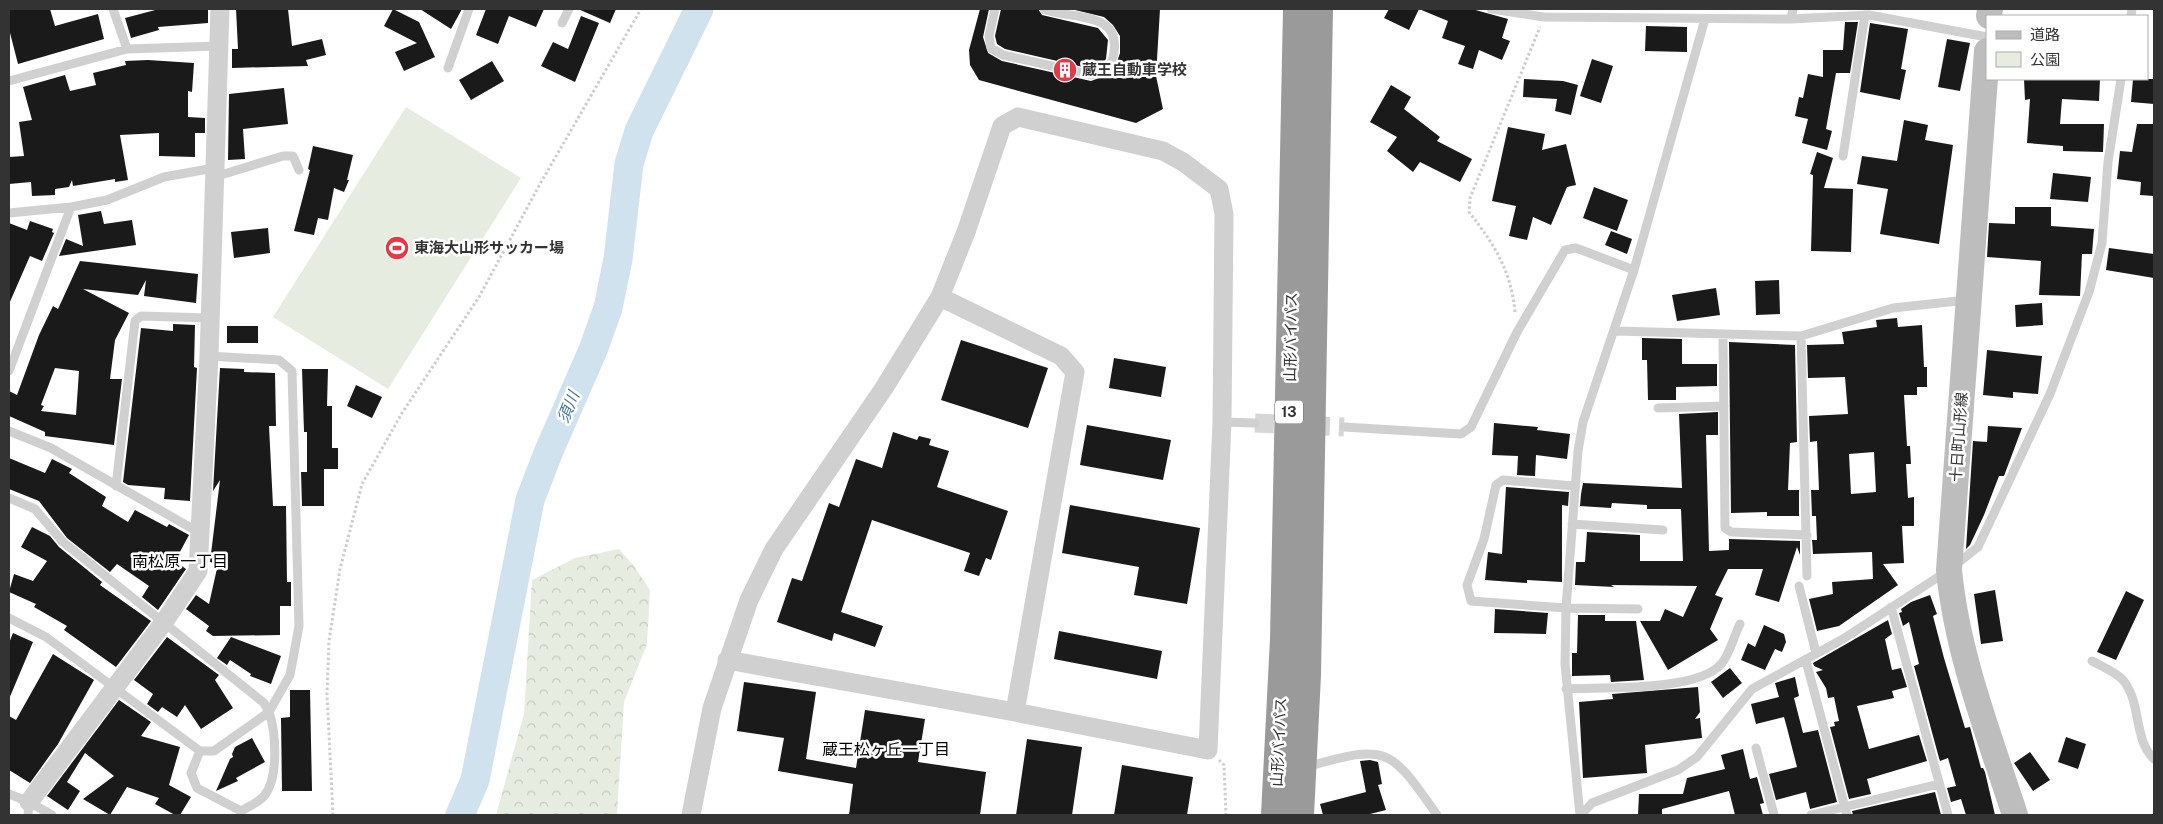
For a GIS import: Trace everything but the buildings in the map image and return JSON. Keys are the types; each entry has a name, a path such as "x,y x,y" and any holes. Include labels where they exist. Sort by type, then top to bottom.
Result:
{"highway":[{"name":"山形バイパス","path":"1275,815 1284,640 1297,9"},
{"name":"山形バイパス","path":"1300,815 1307,675 1319,9"}],"main road":[{"name":"十日町山形線","path":"1986,64 1949,570 1952,604 1961,644 2015,815"}],"street":[{"path":"29,808 114,686 164,622 198,571 209,356 220,9"},
{"path":"691,815 712,708 727,660 749,600 774,549 884,388 940,297 966,232 1002,126 1018,117 1163,151 1183,162 1219,189 1224,214 1222,422 1208,750 1015,712 727,660"},
{"path":"940,297 1061,356 1075,372 1015,712"}],"lane":[{"path":"113,9 127,49"},
{"path":"448,68 469,9"},
{"path":"562,23 569,9"},
{"path":"995,9 989,36 991,48 1003,55 1092,74 1106,70 1113,60 1116,42 1112,30 1102,22 1044,9"},
{"path":"1492,9 1544,17 1660,14 1705,19 1791,20 1865,15 1986,37"},
{"path":"1791,20 1793,9"},
{"path":"1843,156 1865,15"},
{"path":"1581,815 1566,689 1566,608 1574,486 1583,422 1634,270 1705,19"},
{"path":"9,81 127,49 219,46"},
{"path":"1581,815 1592,803 1678,770 1697,757 1752,689 1772,676 1806,661 1816,653 1843,639 1949,570 1978,547 2050,394 2089,292 2102,243 2108,162 2121,80"},
{"path":"9,214 71,207 107,200 164,177 214,173 284,156 293,156 299,170"},
{"path":"9,371 71,207"},
{"path":"1344,427 1461,434 1471,427 1517,332 1565,250 1576,248 1634,270"},
{"path":"1615,331 1801,336 1893,308 1968,300"},
{"path":"116,486 135,321 141,316 210,318"},
{"path":"1722,335 1725,528 1732,532 1807,535"},
{"path":"1801,336 1807,576"},
{"path":"9,618 46,637 200,751 214,751 269,712 290,675 299,626 292,371 279,360 209,356"},
{"path":"1658,408 1724,406"},
{"path":"1222,422 1255,423"},
{"path":"9,431 50,448 201,533"},
{"path":"1574,486 1503,480 1496,485 1484,539 1468,585 1471,601 1566,608 1638,609"},
{"path":"9,498 35,509 63,542 264,704 273,725 274,775 264,796 241,811 197,788 191,773 200,751"},
{"path":"1572,524 1662,530"},
{"path":"1799,586 1816,653"},
{"path":"1891,607 1948,815"},
{"path":"1566,689 1678,684 1703,677 1722,663 1740,624"},
{"path":"1806,661 1846,811"},
{"path":"2092,661 2122,679 2136,704 2140,732 2149,754 2154,760"},
{"path":"1756,748 1774,815"},
{"path":"1303,768 1353,754 1375,753 1394,761 1409,775 1437,815"},
{"path":"1811,815 1846,811 1939,784"},
{"path":"9,794 29,808 52,815"}],"path":[{"path":"333,815 327,694 329,641 340,569 362,484 402,413 479,297 600,78 641,9"},
{"path":"1517,332 1515,307 1506,268 1500,254 1468,212 1470,198 1544,17"},
{"path":"1208,750 1224,764 1226,815"}],"green space":[{"name":"東海大山形サッカー場","path":"406,107 521,178 388,389 273,317"},
{"path":"619,549 634,566 650,590 647,644 624,702 617,815 496,815 524,714 532,580 575,558"}],"waterway":[{"name":"須川","path":"460,815 475,780 530,500 548,453 593,350 608,308 618,259 629,164 639,131 699,9"}],"tunnel":[{"path":"1255,423 1344,427"}],"place":[{"name":"蔵王自動車学校","path":"1065,70"},
{"name":"東海大山形サッカー場","path":"397,248"}],"district":[{"name":"南松原一丁目","path":"180,561"},
{"name":"蔵王松ヶ丘一丁目","path":"886,749"}]}
